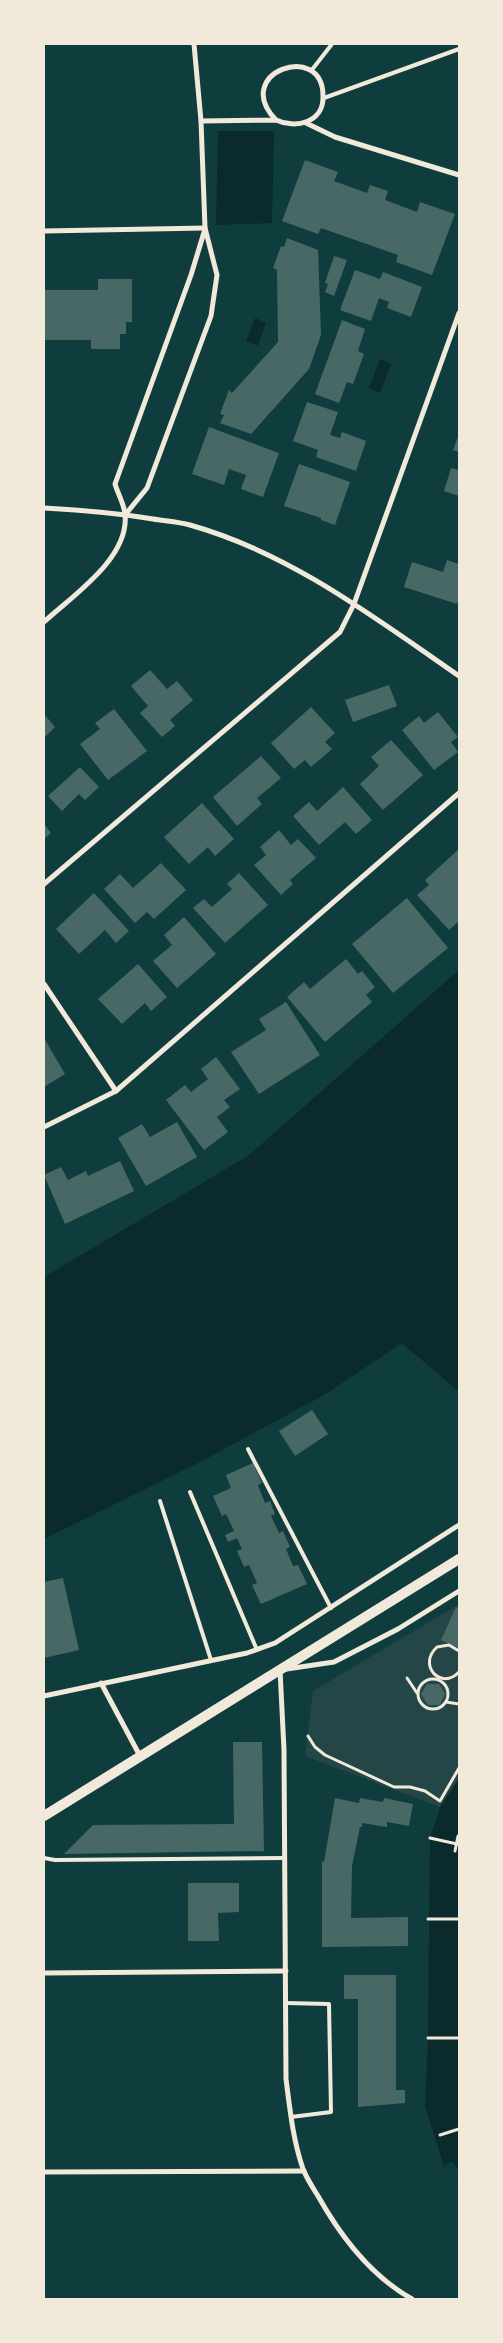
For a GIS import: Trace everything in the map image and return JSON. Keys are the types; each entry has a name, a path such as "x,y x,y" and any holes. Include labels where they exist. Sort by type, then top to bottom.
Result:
{"main road":[{"path":"44,1816 459,1559"}],"street":[{"path":"125,514 147,488 211,316 217,275 205,228 201,121 194,44"},
{"path":"291,66 302,67 311,71 318,79 323,88 324,98 318,113 306,123 296,126 285,125 268,113 264,103 264,92 266,82 281,68 291,66"},
{"path":"201,121 276,120"},
{"path":"306,123 335,137 459,175"},
{"path":"44,231 205,228"},
{"path":"44,622 110,562 121,539 125,514 115,484 191,275 205,228"},
{"path":"44,884 340,632 354,604 459,313"},
{"path":"44,508 125,514 189,525 245,544 298,570 354,604 459,676"},
{"path":"44,1128 116,1091 459,794"},
{"path":"44,984 116,1091"},
{"path":"44,1696 257,1650 275,1643 459,1525"},
{"path":"412,2299 399,2292 357,2255 328,2214 304,2171 291,2117 286,2079 284,1750 280,1670 334,1662 398,1629 459,1591"},
{"path":"101,1683 140,1756"},
{"path":"44,1973 286,1971"},
{"path":"44,2172 304,2171"}],"lane":[{"path":"311,71 332,44"},
{"path":"324,98 459,49"},
{"path":"248,1448 331,1608"},
{"path":"190,1492 257,1650"},
{"path":"160,1501 211,1660"},
{"path":"44,1858 66,1860 285,1858"},
{"path":"286,2003 329,2004 331,2112 291,2117"}],"path":[{"path":"406,1678 418,1694 421,1704 432,1709 442,1706 446,1702 448,1692 434,1674 429,1663 432,1651 443,1645 449,1645 459,1651"},
{"path":"418,1694 419,1688 427,1680 452,1678 459,1672"},
{"path":"446,1702 459,1704"},
{"path":"308,1736 314,1747 325,1755 394,1786 426,1791 440,1801 459,1768"},
{"path":"455,1851 458,1836"},
{"path":"430,1838 457,1844"},
{"path":"428,1919 459,1919"},
{"path":"428,2038 459,2038"},
{"path":"440,2135 459,2130"}],"shaded area":[{"path":"218,131 274,131 272,223 216,225"},
{"path":"255,318 266,323 258,346 246,341"},
{"path":"380,359 391,364 380,393 369,388"},
{"path":"459,970 459,1392 402,1343 324,1395 200,1462 44,1539 44,1277 248,1156"},
{"path":"459,1604 459,1778 440,1807 305,1756 313,1691"},
{"path":"459,1778 459,2183 444,2166 425,2106 428,2038 430,1838 440,1807"}],"pier":[{"path":"451,2161 459,2170 459,2183 444,2166"}],"building":[{"path":"305,160 338,172 334,181 367,193 370,185 388,191 385,200 417,212 420,202 455,214 432,275 396,262 398,255 321,228 318,234 282,221"},
{"path":"287,238 318,250 321,335 309,369 251,434 220,423 224,415 220,414 229,390 232,393 278,342 277,270 273,268 281,246 284,247"},
{"path":"334,256 347,260 334,296 325,292 328,284 325,283"},
{"path":"355,270 380,279 383,272 422,287 411,317 387,308 389,302 379,298 371,321 340,310"},
{"path":"98,279 132,279 132,322 126,322 126,334 120,334 120,349 91,349 91,340 44,340 44,290 98,290"},
{"path":"342,320 365,329 358,351 364,354 353,384 347,382 339,403 315,394"},
{"path":"307,402 338,412 330,435 340,438 342,432 366,441 356,471 316,457 318,450 293,441"},
{"path":"209,427 279,453 263,497 241,489 246,475 229,469 224,485 192,474"},
{"path":"459,434 459,452 453,450"},
{"path":"299,464 350,482 335,525 321,520 321,518 284,506"},
{"path":"451,468 459,470 459,496 444,491"},
{"path":"447,560 459,564 459,598 457,604 404,587 412,562 443,572"},
{"path":"150,670 167,689 177,681 193,700 170,720 175,726 162,737 140,713 148,706 131,686"},
{"path":"389,685 397,706 353,722 345,700"},
{"path":"311,707 335,733 325,742 332,749 311,767 305,760 294,769 271,743"},
{"path":"114,709 147,751 108,780 80,744 100,729 95,723"},
{"path":"438,712 458,737 451,742 458,752 434,770 402,730 419,716 424,723"},
{"path":"44,714 55,727 44,738"},
{"path":"391,740 423,775 383,810 360,784 379,766 371,757"},
{"path":"261,756 281,778 257,798 262,804 237,826 213,797"},
{"path":"80,767 99,787 85,800 79,794 62,811 48,796"},
{"path":"343,787 372,820 356,834 345,822 319,845 293,816 309,802 317,811"},
{"path":"202,803 234,839 215,856 208,847 189,864 164,837"},
{"path":"44,824 51,833 44,839"},
{"path":"279,830 291,845 298,839 316,858 290,880 293,884 281,895 254,865 266,855 260,847"},
{"path":"459,849 459,921 449,930 417,895 429,885 425,880"},
{"path":"161,863 186,890 154,919 147,912 135,923 104,889 120,874 133,888"},
{"path":"239,873 268,905 225,943 193,908 204,899 212,907 232,889 227,884"},
{"path":"94,893 129,931 116,943 105,930 79,954 56,929"},
{"path":"407,898 448,948 393,993 352,944"},
{"path":"184,917 216,954 177,988 153,961 172,945 164,935"},
{"path":"346,959 358,974 362,971 375,987 366,995 372,1002 325,1042 287,997 304,982 310,989"},
{"path":"138,964 167,997 151,1011 145,1003 122,1024 98,999"},
{"path":"286,1002 320,1055 259,1094 231,1052 266,1030 259,1019"},
{"path":"44,1038 65,1074 44,1087"},
{"path":"216,1057 240,1089 224,1100 230,1107 217,1117 228,1132 204,1150 166,1100 185,1085 191,1092 208,1079 201,1069"},
{"path":"177,1122 197,1157 146,1186 118,1138 142,1124 150,1137"},
{"path":"120,1161 134,1191 65,1224 44,1175 61,1167 68,1180 86,1171 88,1176"},
{"path":"312,1410 328,1434 295,1456 279,1431"},
{"path":"253,1463 262,1483 258,1485 265,1503 270,1501 275,1514 271,1516 279,1533 283,1531 290,1547 286,1549 293,1566 298,1565 307,1584 261,1604 252,1585 257,1583 249,1565 244,1567 237,1551 242,1549 237,1538 228,1542 225,1535 234,1531 226,1514 222,1516 213,1496 231,1488 226,1475"},
{"path":"63,1578 79,1650 44,1658 44,1582"},
{"path":"456,1607 459,1609 459,1648 441,1640"},
{"path":"427,1684 439,1684 445,1694 440,1705 428,1705 421,1694"},
{"path":"233,1742 262,1742 264,1851 64,1854 93,1825 234,1824"},
{"path":"335,1798 359,1803 360,1798 383,1802 384,1798 413,1804 409,1826 387,1822 387,1827 362,1823 352,1866 351,1918 408,1917 408,1946 322,1947 322,1861 324,1862"},
{"path":"188,1883 239,1883 239,1912 218,1913 219,1941 188,1941"},
{"path":"344,1975 396,1975 396,2090 405,2090 405,2103 358,2107 358,1999 344,1999"}]}
